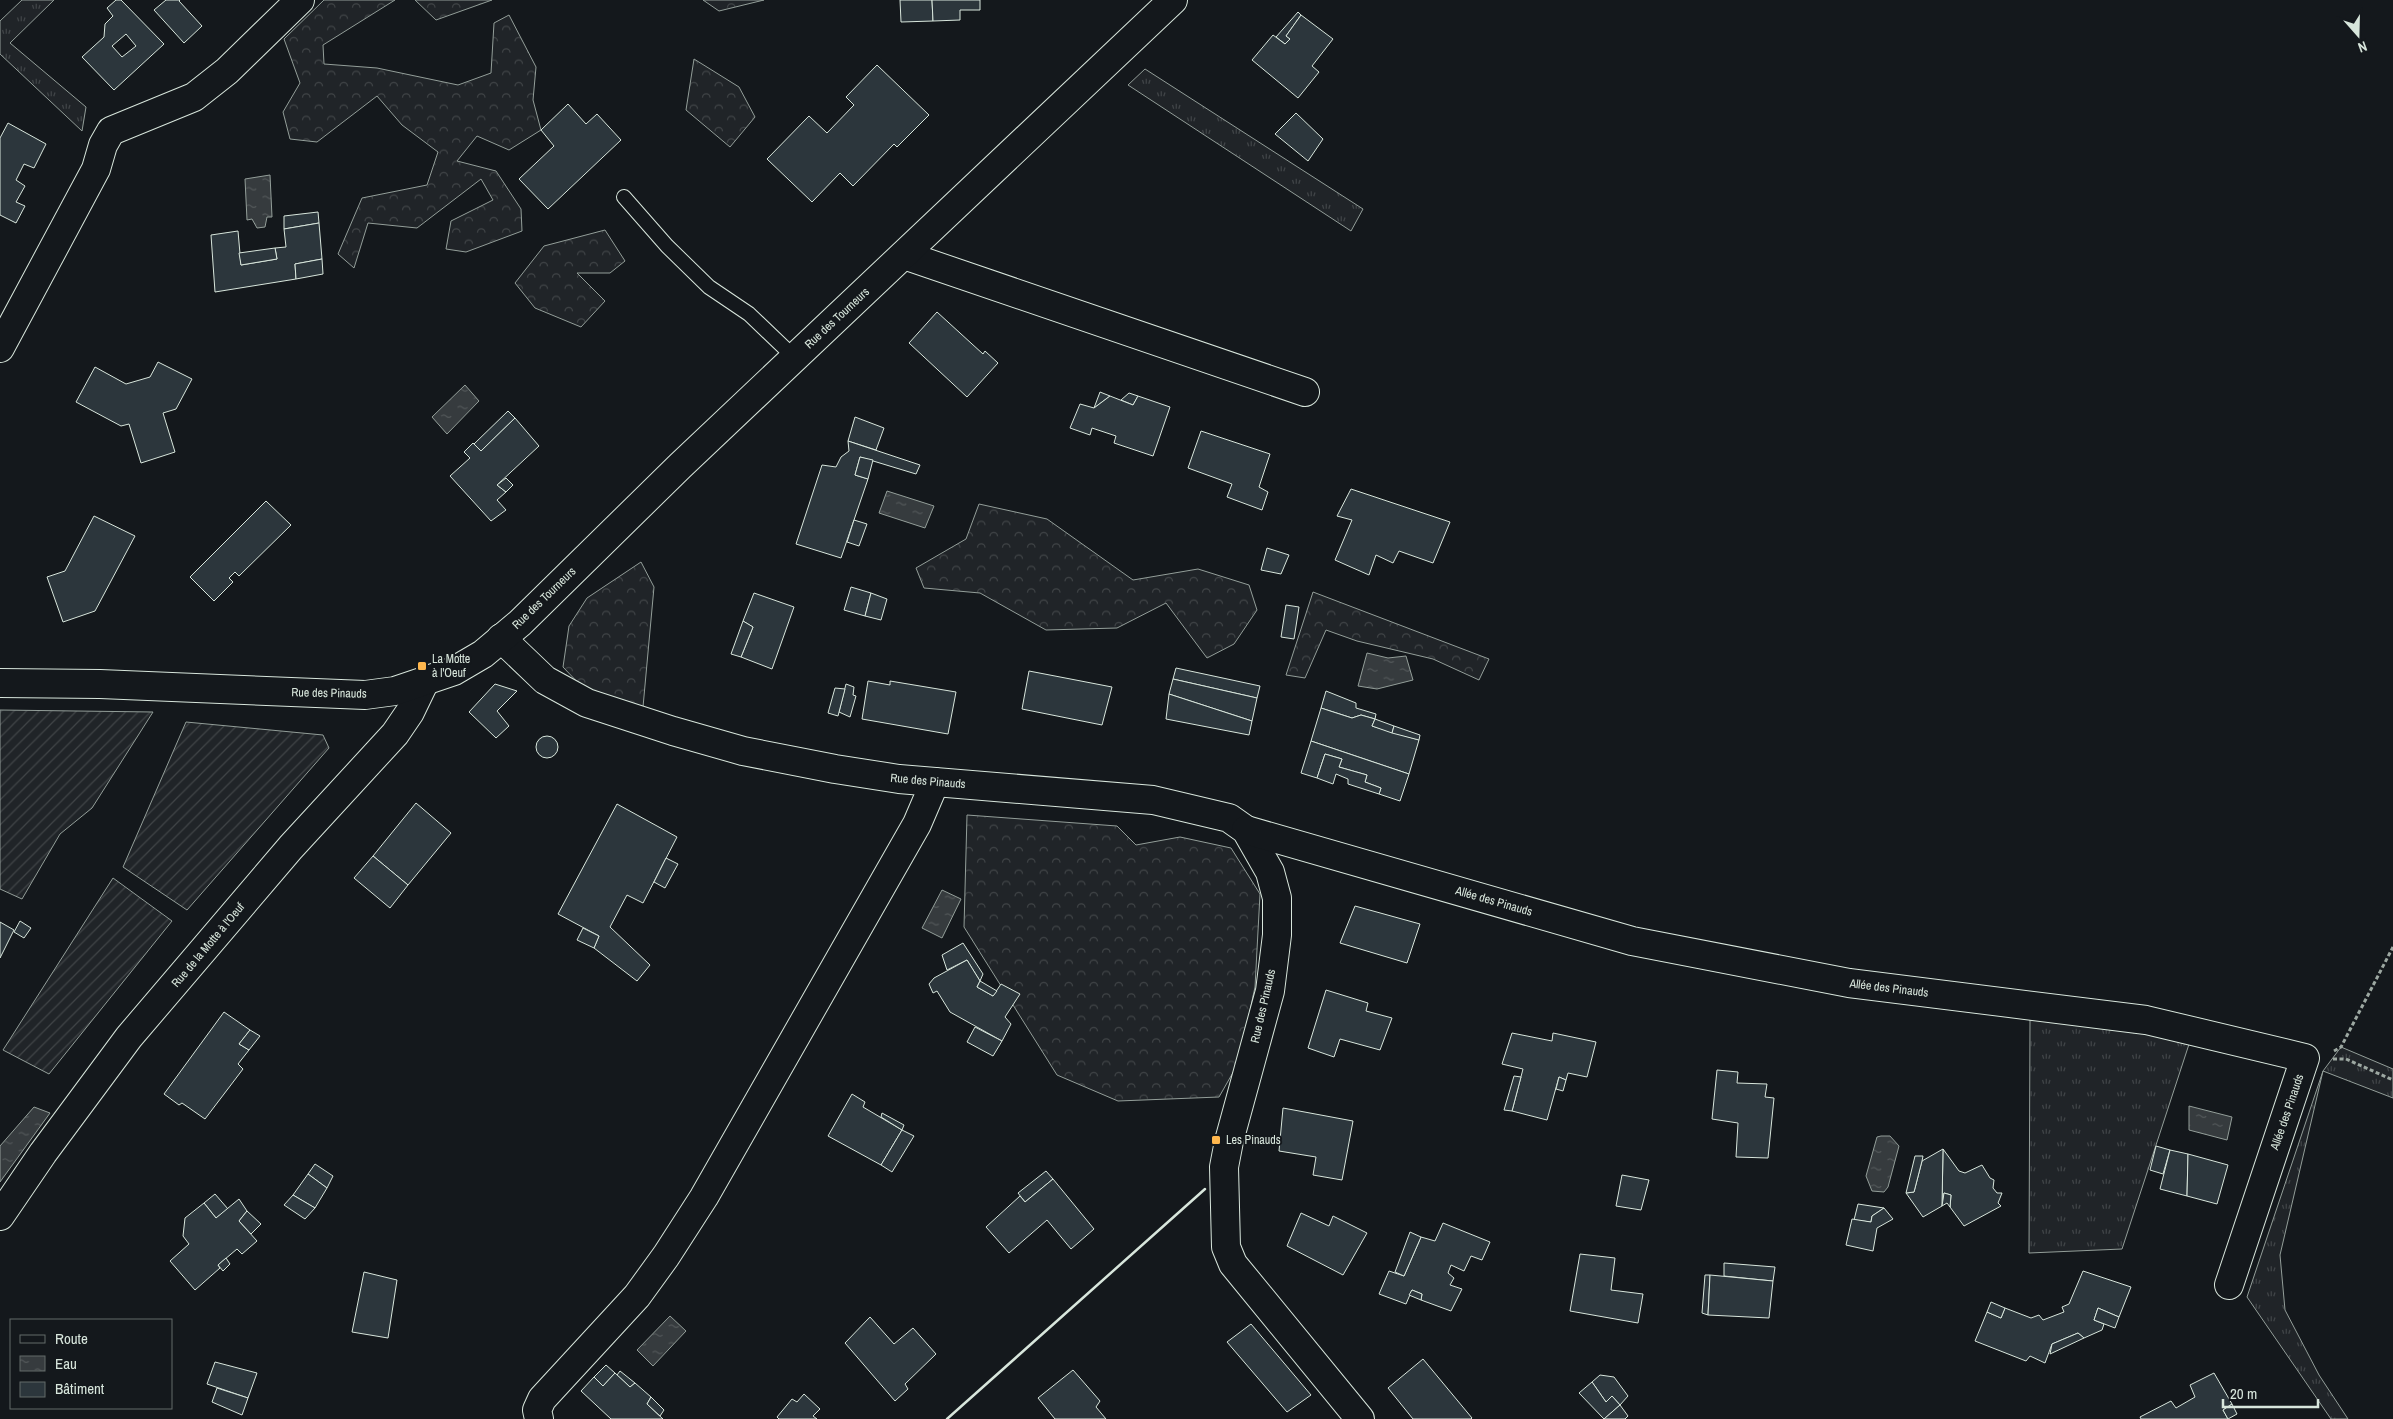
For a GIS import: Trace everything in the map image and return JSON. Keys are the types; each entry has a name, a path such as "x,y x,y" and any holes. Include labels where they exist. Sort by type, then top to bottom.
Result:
{"street":[{"path":"0,348 96,168 103,145 111,131 194,97 227,71 300,0"},
{"name":"Rue des Tourneurs","path":"502,638 904,256 1010,152 1173,0"},
{"path":"904,256 1305,392"},
{"name":"Rue des Pinauds","path":"0,683 100,684 365,695 395,692 454,671 483,654 502,638 545,680 578,698 673,732 743,751 835,769 934,782 1153,800 1229,818 1246,830 1270,872 1277,898 1277,935 1270,990 1229,1141 1224,1167 1226,1248 1233,1264 1360,1419"},
{"name":"Rue de la Motte à l'Oeuf","path":"0,1216 42,1153 129,1037 291,847 395,734 410,712 424,683"},
{"path":"539,1419 537,1410 542,1399 636,1296 666,1256 704,1197 917,824 934,782"},
{"name":"Allée des Pinauds","path":"1246,830 1632,941 1849,983 2146,1020 2314,1059 2229,1285"}],"lane":[{"path":"624,196 667,246 709,287 749,314 795,358"}],"path":[{"path":"2314,1059 2341,1047 2393,947"},
{"path":"2314,1059 2346,1059 2393,1080"}],"green space":[{"path":"22,0 54,0 10,43 86,107 82,131 0,54 0,21"},
{"path":"324,0 395,0 323,45 324,64 377,68 458,85 491,73 494,23 509,15 536,67 533,100 541,130 509,150 477,136 457,161 496,171 521,209 522,231 466,252 446,249 451,221 493,200 481,179 417,228 368,223 354,268 338,254 362,198 427,185 438,152 402,125 377,96 317,142 290,139 283,112 300,83 284,39"},
{"path":"415,0 492,0 436,20"},
{"path":"703,0 764,0 719,11"},
{"path":"694,59 739,87 755,117 730,147 686,110"},
{"path":"1145,69 1363,209 1351,231 1128,85"},
{"path":"605,230 625,261 610,273 577,273 605,301 581,327 535,308 515,283 544,246"},
{"path":"979,504 1047,519 1133,580 1198,569 1249,585 1257,610 1234,644 1207,658 1166,603 1117,628 1046,630 980,593 924,588 916,568 966,539"},
{"path":"641,562 654,587 643,707 583,688 563,667 569,626 587,598"},
{"path":"1313,592 1489,659 1479,680 1433,659 1357,641 1326,630 1305,678 1286,675"},
{"path":"0,710 153,712 92,808 60,834 22,899 0,889"},
{"path":"186,722 323,735 329,748 187,910 123,867"},
{"path":"967,815 1117,826 1136,845 1180,837 1231,848 1260,894 1255,987 1239,1062 1219,1097 1118,1101 1057,1075 964,927"},
{"path":"113,878 172,921 49,1074 3,1050"},
{"path":"2030,1020 2193,1032 2122,1249 2029,1253"},
{"path":"2341,1047 2393,1069 2393,1098 2323,1071"},
{"path":"2323,1071 2280,1255 2285,1310 2319,1375 2348,1419 2331,1419 2247,1297"}],"water":[{"path":"270,175 272,217 267,217 265,227 257,228 252,219 247,220 245,179"},
{"path":"465,385 479,401 447,434 432,417"},
{"path":"887,491 934,506 925,528 879,513"},
{"path":"1367,653 1388,658 1406,656 1413,680 1377,689 1358,686"},
{"path":"942,890 961,899 942,938 922,928"},
{"path":"2189,1106 2232,1117 2227,1140 2189,1130"},
{"path":"34,1107 50,1113 0,1182 0,1146"},
{"path":"1890,1136 1899,1146 1888,1187 1884,1192 1872,1191 1866,1176 1877,1137"},
{"path":"670,1316 686,1331 653,1366 637,1350"}],"building":[{"path":"116,0 121,0 164,44 114,90 82,57 104,37 105,24 113,16 107,8","holes":["126,34 136,46 122,57 112,46"]},
{"path":"166,0 180,0 202,26 184,43 154,10"},
{"path":"900,0 932,0 933,21 901,22"},
{"path":"932,0 980,0 980,10 960,10 960,20 933,21"},
{"path":"1298,12 1301,15 1286,36 1290,39 1285,44 1276,37"},
{"path":"1301,15 1333,39 1312,66 1319,72 1298,98 1252,60 1273,35 1285,44 1290,39 1286,36"},
{"path":"877,65 929,115 897,147 894,144 853,186 840,173 812,202 767,159 809,116 827,133 854,105 846,97"},
{"path":"568,104 586,124 597,114 621,140 548,209 519,179 554,146 541,130"},
{"path":"1296,113 1323,139 1308,161 1275,134"},
{"path":"8,123 46,144 34,168 24,164 16,180 25,186 16,202 25,206 16,223 0,215 0,138"},
{"path":"318,212 319,223 284,229 284,216"},
{"path":"319,223 322,259 295,264 296,279 215,292 211,235 238,231 241,265 277,259 275,248 286,247 284,229"},
{"path":"275,248 277,259 241,265 239,253"},
{"path":"322,259 323,274 296,279 295,264"},
{"path":"937,312 983,354 985,351 998,363 967,397 909,343"},
{"path":"158,362 192,379 176,409 163,413 175,452 141,463 129,424 121,426 76,402 95,367 126,384 150,377"},
{"path":"1100,392 1110,396 1094,408"},
{"path":"1129,393 1138,396 1133,405 1121,400"},
{"path":"1110,396 1133,405 1138,396 1170,407 1153,456 1114,443 1116,436 1092,428 1090,435 1070,428 1080,404 1094,408"},
{"path":"508,411 515,418 481,451 474,444"},
{"path":"855,417 884,428 876,450 848,441"},
{"path":"515,418 539,446 497,485 506,492 497,500 506,510 491,521 450,476 470,458 464,452 473,443 481,451"},
{"path":"1201,431 1270,454 1259,487 1268,492 1262,510 1227,497 1232,484 1188,468"},
{"path":"848,441 920,465 916,474 860,457 855,475 868,479 841,558 796,544 822,465 836,467 841,457 849,451"},
{"path":"860,457 873,460 868,479 855,475"},
{"path":"506,478 513,485 506,492 497,485"},
{"path":"1351,489 1450,522 1433,563 1399,551 1393,563 1376,555 1369,575 1335,560 1352,520 1337,516"},
{"path":"266,501 291,525 239,576 235,572 229,578 233,582 214,601 190,577"},
{"path":"94,516 135,536 95,611 63,622 47,577 65,571"},
{"path":"854,520 867,524 859,546 847,542"},
{"path":"1267,548 1289,555 1281,574 1261,570"},
{"path":"851,587 871,593 865,616 844,610"},
{"path":"754,593 794,607 772,669 741,657 753,627 743,621"},
{"path":"871,593 887,599 881,620 865,616"},
{"path":"1286,605 1299,607 1294,639 1281,637"},
{"path":"743,621 753,627 741,657 731,654"},
{"path":"1176,668 1260,686 1257,698 1173,679"},
{"path":"1029,671 1112,687 1102,725 1022,709"},
{"path":"1173,679 1257,698 1252,721 1169,694"},
{"path":"868,681 890,685 890,681 956,692 948,734 862,719"},
{"path":"495,684 517,691 497,711 509,726 496,738 469,712"},
{"path":"846,684 854,687 853,695 856,696 850,717 839,712"},
{"path":"835,688 845,689 838,716 828,713"},
{"path":"1326,691 1356,703 1356,708 1376,714 1375,719 1361,715 1352,718 1321,708"},
{"path":"1169,694 1252,721 1249,735 1166,719"},
{"path":"1321,708 1352,718 1361,715 1375,719 1372,726 1419,740 1409,774 1311,741"},
{"path":"1375,719 1394,726 1392,733 1372,726"},
{"path":"1394,726 1420,735 1419,740 1392,733"},
{"path":"543,736 551,736 558,743 558,751 551,758 543,758 536,751 536,743"},
{"path":"1311,741 1409,774 1400,801 1379,794 1381,788 1365,782 1367,775 1339,767 1342,759 1325,754 1317,778 1301,773"},
{"path":"1325,754 1342,759 1339,767 1367,775 1365,782 1381,788 1379,794 1348,784 1348,779 1336,774 1333,784 1317,778"},
{"path":"416,803 451,833 408,885 373,856"},
{"path":"617,804 677,837 643,903 627,895 610,927 650,965 637,981 594,948 599,936 558,914"},
{"path":"373,856 408,885 390,908 354,878"},
{"path":"666,858 678,864 665,888 654,882"},
{"path":"1355,906 1420,924 1407,963 1340,943"},
{"path":"20,921 31,928 24,938 14,932"},
{"path":"0,922 14,930 0,958"},
{"path":"583,928 599,936 594,948 577,940"},
{"path":"963,943 983,974 980,981 967,960 947,970 942,955"},
{"path":"967,960 980,981 977,987 993,996 1001,984 1020,994 1005,1017 1011,1024 1002,1041 950,1012 937,991 933,993 929,984 934,978"},
{"path":"980,981 997,991 993,996 977,987"},
{"path":"1326,990 1368,1003 1366,1011 1392,1018 1380,1050 1340,1039 1334,1057 1308,1048"},
{"path":"224,1012 250,1030 239,1044 249,1050 238,1064 243,1069 205,1119 182,1103 179,1105 164,1094"},
{"path":"975,1027 1002,1041 993,1056 967,1042"},
{"path":"250,1030 260,1036 249,1050 239,1044"},
{"path":"1512,1033 1552,1041 1553,1033 1596,1042 1587,1077 1568,1073 1566,1080 1559,1077 1547,1120 1512,1111 1523,1069 1502,1064"},
{"path":"1717,1070 1738,1072 1737,1083 1767,1084 1765,1097 1774,1098 1768,1158 1736,1157 1738,1123 1712,1119"},
{"path":"1514,1076 1521,1077 1512,1111 1504,1110"},
{"path":"1559,1077 1566,1080 1563,1091 1556,1089"},
{"path":"852,1094 865,1102 863,1107 902,1130 881,1165 828,1136"},
{"path":"1283,1108 1353,1121 1342,1180 1313,1175 1316,1157 1279,1151"},
{"path":"882,1113 904,1125 902,1130 881,1117"},
{"path":"902,1130 914,1136 892,1172 881,1165"},
{"path":"2156,1146 2170,1150 2163,1174 2150,1170"},
{"path":"1943,1149 1959,1171 1965,1173 1982,1165 1990,1178 1994,1180 1993,1188 1997,1193 2002,1193 1998,1203 2001,1206 1964,1226 1950,1207 1951,1195 1944,1193 1942,1206"},
{"path":"1943,1149 1942,1206 1923,1217 1906,1193 1914,1192 1922,1161"},
{"path":"2170,1150 2188,1154 2187,1196 2160,1189"},
{"path":"2188,1154 2228,1165 2217,1204 2187,1196"},
{"path":"1915,1156 1923,1156 1914,1192 1906,1193"},
{"path":"315,1164 333,1176 327,1188 308,1174"},
{"path":"1046,1171 1053,1179 1025,1202 1018,1193"},
{"path":"308,1174 327,1188 315,1208 293,1195"},
{"path":"1622,1175 1649,1180 1641,1210 1616,1206"},
{"path":"1053,1179 1094,1229 1071,1249 1047,1220 1009,1253 986,1227 1020,1196 1025,1202"},
{"path":"1944,1193 1951,1195 1950,1207 1947,1203 1942,1206"},
{"path":"215,1194 228,1209 216,1218 204,1203"},
{"path":"293,1195 315,1208 305,1219 284,1205"},
{"path":"239,1199 247,1211 239,1221 257,1241 242,1254 237,1249 218,1265 220,1268 195,1290 170,1261 189,1244 183,1236 185,1218 204,1203 216,1218"},
{"path":"1858,1204 1884,1208 1872,1216 1871,1222 1854,1220"},
{"path":"1884,1208 1893,1219 1877,1228 1873,1251 1846,1245 1852,1219 1871,1222 1872,1216"},
{"path":"247,1211 261,1224 251,1234 239,1221"},
{"path":"1301,1213 1329,1226 1333,1216 1367,1233 1343,1275 1287,1246"},
{"path":"1443,1223 1490,1242 1482,1260 1471,1256 1464,1271 1451,1265 1448,1273 1454,1278 1450,1285 1462,1289 1451,1311 1421,1300 1422,1294 1412,1290 1406,1304 1379,1294 1389,1271 1404,1276 1421,1237 1435,1241"},
{"path":"1410,1232 1421,1237 1404,1276 1395,1272"},
{"path":"1580,1254 1615,1258 1611,1290 1643,1294 1638,1323 1570,1311"},
{"path":"226,1258 230,1264 223,1271 218,1265"},
{"path":"1724,1263 1775,1267 1773,1281 1724,1276"},
{"path":"2083,1271 2131,1287 2119,1317 2098,1308 2094,1320 2104,1324 2102,1330 2084,1338 2078,1333 2052,1344 2045,1363 2030,1356 2026,1361 1975,1341 1987,1312 2001,1318 2005,1308 2031,1318 2039,1315 2043,1320 2064,1312 2062,1307 2069,1304"},
{"path":"364,1272 397,1280 388,1338 352,1332"},
{"path":"1705,1275 1710,1275 1708,1315 1702,1313"},
{"path":"1710,1275 1773,1281 1769,1318 1708,1315"},
{"path":"1412,1290 1422,1294 1421,1300 1409,1295"},
{"path":"1991,1302 2005,1308 2001,1318 1987,1312"},
{"path":"2098,1308 2119,1317 2115,1328 2094,1320"},
{"path":"870,1317 894,1344 913,1328 936,1354 905,1384 908,1389 895,1401 845,1343"},
{"path":"1251,1324 1311,1395 1287,1412 1227,1342"},
{"path":"2078,1333 2084,1338 2050,1354 2052,1344"},
{"path":"1423,1359 1471,1419 1413,1419 1388,1388"},
{"path":"215,1362 257,1373 248,1398 207,1384"},
{"path":"606,1365 615,1373 603,1386 594,1377"},
{"path":"1073,1370 1100,1401 1096,1407 1106,1419 1055,1419 1038,1398"},
{"path":"620,1371 635,1383 630,1387 617,1375"},
{"path":"615,1373 630,1387 635,1383 651,1397 647,1404 663,1419 611,1419 581,1391 594,1377 603,1386"},
{"path":"2214,1373 2232,1404 2223,1410 2228,1419 2141,1419 2140,1417 2171,1401 2176,1408 2195,1397 2190,1385"},
{"path":"1600,1375 1614,1377 1628,1396 1620,1405 1612,1396 1606,1402 1592,1382"},
{"path":"1592,1382 1606,1402 1612,1396 1620,1405 1604,1419 1579,1393"},
{"path":"217,1388 248,1398 242,1415 212,1402"},
{"path":"804,1394 820,1409 813,1416 817,1419 779,1419 777,1417 792,1399 797,1402"},
{"path":"651,1397 664,1410 660,1416 647,1404"},
{"path":"2232,1404 2237,1414 2228,1419 2223,1410"},
{"path":"1620,1405 1628,1416 1625,1419 1604,1419"}],"wall":[{"path":"947,1419 1205,1189"}],"place":[{"name":"La Motte à l'Oeuf","path":"422,666"},
{"name":"Les Pinauds","path":"1216,1140"}]}
